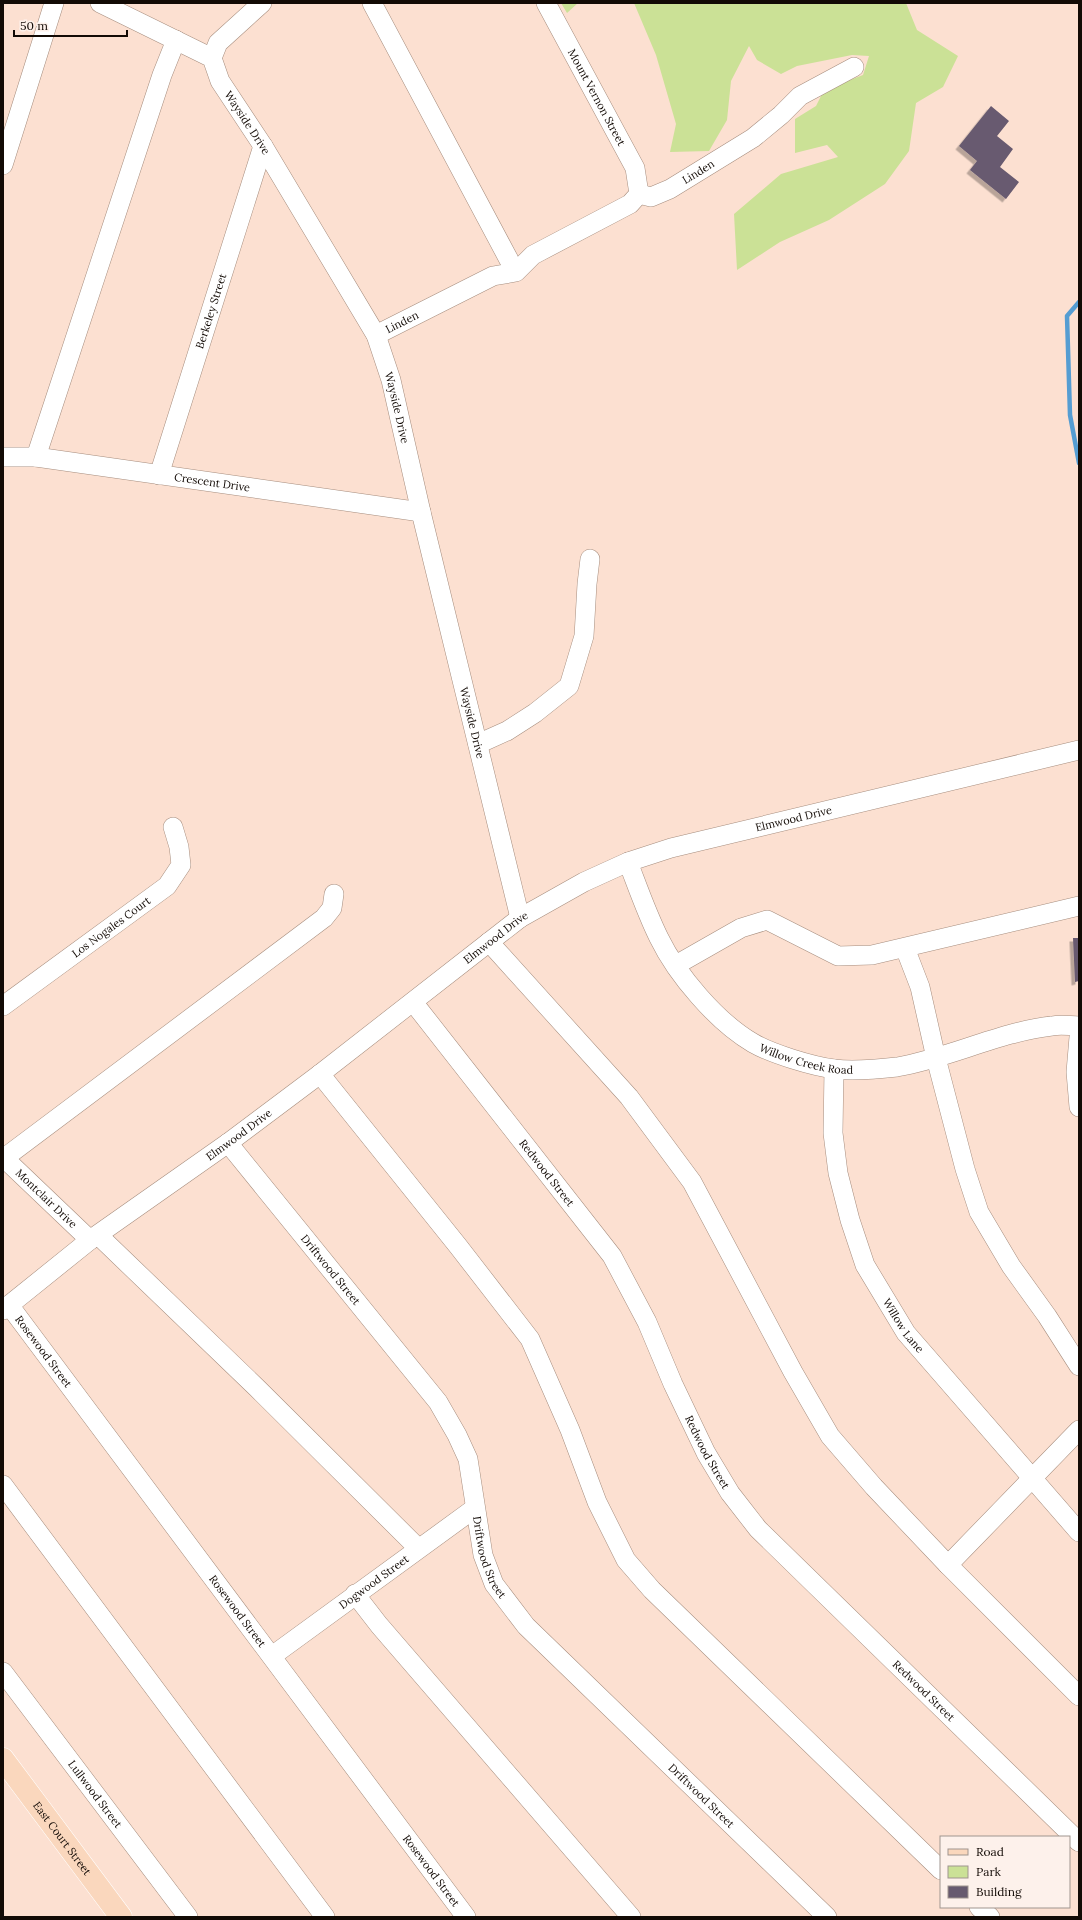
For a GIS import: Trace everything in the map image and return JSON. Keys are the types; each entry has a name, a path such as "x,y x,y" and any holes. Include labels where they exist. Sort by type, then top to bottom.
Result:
{"main road":[{"name":"East Court Street","path":"3,1759 121,1917"}],"street":[{"path":"3,165 54,3"},
{"path":"100,3 212,58 218,43 262,3"},
{"path":"372,3 509,260"},
{"name":"Mount Vernon Street","path":"546,3 635,168 639,194"},
{"path":"36,457 162,76 176,40"},
{"name":"Wayside Drive","path":"212,58 220,81 263,146 376,334 391,380 421,512 520,918"},
{"name":"Linden","path":"376,334 493,276 516,272 534,255 630,204 639,194 651,197 670,189 753,138 781,115 800,96 854,67"},
{"name":"Berkeley Street","path":"159,475 263,146"},
{"name":"Linden","path":"493,276 509,260 534,255"},
{"name":"Crescent Drive","path":"3,457 36,457 421,512"},
{"path":"478,744 507,731 535,713 569,686 584,636 590,559"},
{"name":"Elmwood Drive","path":"6,1308 94,1238 320,1074 520,918 584,882 628,862 671,848 1079,750"},
{"name":"Los Nogales Court","path":"3,1006 167,886 181,865 179,846 173,827"},
{"name":"Willow Creek Road","path":"628,862 659,939 697,993 726,1022 753,1043 789,1057 834,1069 896,1067 936,1058 1019,1032 1053,1025 1079,1026"},
{"path":"3,1158 324,918 332,908 334,894"},
{"path":"676,965 741,928 767,920 838,956 872,955 1079,906"},
{"path":"489,942 629,1097 692,1182 793,1372 830,1436 874,1487 948,1565 1079,1696"},
{"path":"905,948 920,986 936,1058 965,1169 979,1212 1011,1266 1047,1316 1079,1366"},
{"name":"Redwood Street","path":"413,1002 612,1256 647,1322 673,1384 706,1453 730,1493 758,1528 1079,1842"},
{"path":"1079,1037 1076,1072 1079,1107"},
{"name":"Willow Lane","path":"834,1069 833,1133 838,1173 850,1220 865,1265 906,1333 1079,1532"},
{"path":"320,1074 458,1246 530,1339 570,1430 597,1502 626,1560 652,1590 940,1869"},
{"name":"Driftwood Street","path":"228,1142 438,1402 457,1435 468,1459 483,1555 494,1584 526,1626 827,1917"},
{"name":"Montclair Drive","path":"3,1158 94,1238 257,1388 418,1548"},
{"name":"Rosewood Street","path":"6,1308 272,1656 466,1917"},
{"path":"948,1565 1079,1430"},
{"path":"3,1485 325,1917"},
{"name":"Dogwood Street","path":"272,1656 418,1548 475,1508"},
{"path":"356,1594 378,1625 631,1917"},
{"name":"Lullwood Street","path":"3,1672 188,1917"},
{"path":"980,1908 990,1917"}],"green space":[{"path":"561,3 578,3 567,13"},
{"path":"634,3 906,3 917,30 958,56 943,87 916,103 909,151 885,184 829,220 780,242 737,270 734,214 781,174 838,157 827,145 795,153 795,119 816,106 824,90 863,75 869,56 852,55 797,66 781,74 757,60 749,46 731,81 727,120 709,151 670,152 676,124 656,55"}],"building":[{"path":"991,106 1009,121 997,136 1013,149 1000,167 1019,182 1006,199 970,170 977,161 959,146"},
{"path":"1073,938 1079,938 1079,981 1075,982"}],"waterway":[{"path":"1079,302 1067,316 1070,415 1079,463"}]}
